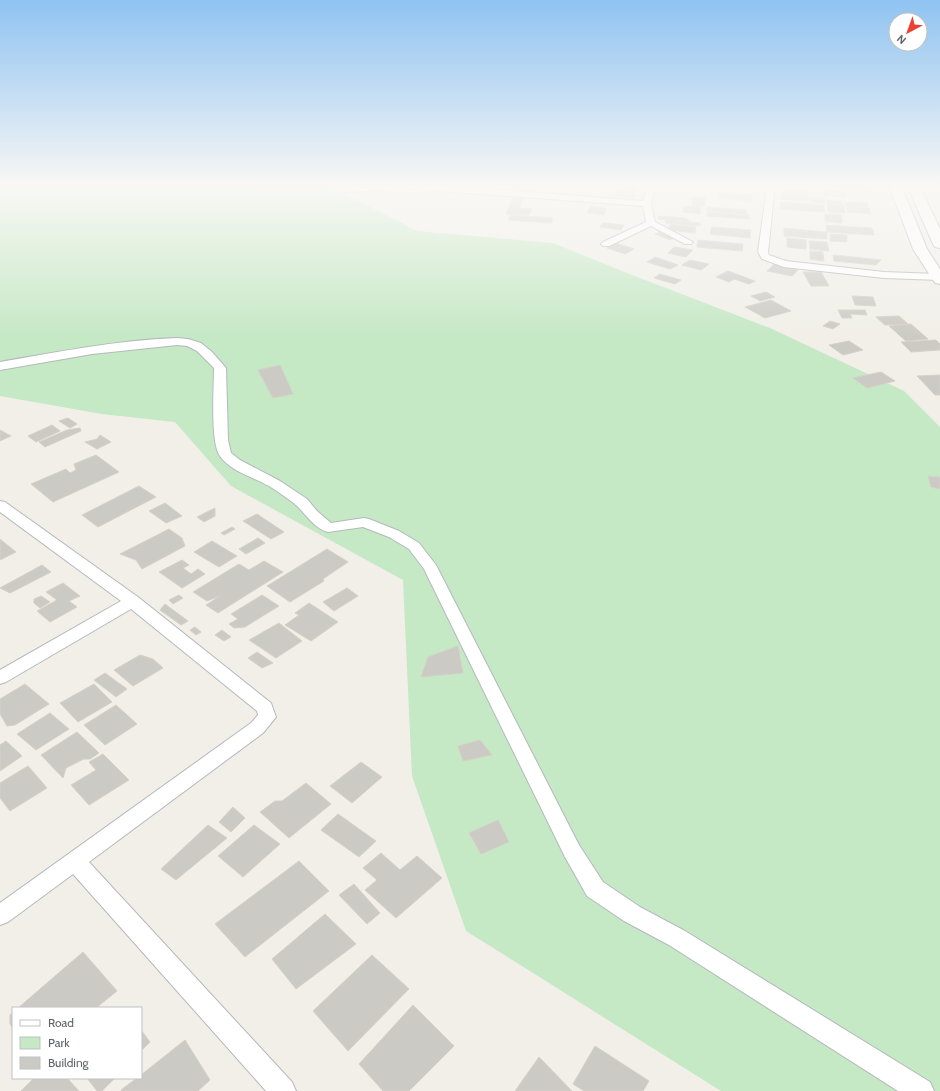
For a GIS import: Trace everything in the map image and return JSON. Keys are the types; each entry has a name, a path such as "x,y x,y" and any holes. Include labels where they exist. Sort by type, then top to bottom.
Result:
{"street":[{"path":"606,244 623,236"},
{"path":"676,236 688,242"},
{"path":"765,236 763,252 765,257 784,264 884,275 939,279"},
{"path":"915,236 920,249 939,279"},
{"path":"0,366 86,351 171,342 192,344 204,351 220,368 221,440 225,454 235,463 275,484 302,502 312,514 328,528 364,522 394,534 414,546 431,568 572,851 595,889 632,914 677,938 921,1091"},
{"path":"0,915 257,728 267,717 265,708 132,601 4,512"},
{"path":"0,678 132,601"},
{"path":"74,860 283,1091"}],"green space":[{"path":"0,236 473,236 553,243 770,328 904,391 940,427 940,1091 721,1091 466,931 412,776 403,580 231,486 175,422 102,414 0,396"}],"building":[{"path":"660,236 679,236 670,240"},
{"path":"729,236 750,236 750,238"},
{"path":"784,236 827,236 827,239"},
{"path":"830,236 847,236 847,242 830,241"},
{"path":"787,238 806,240 806,249 787,247"},
{"path":"698,240 743,244 742,251 697,247"},
{"path":"809,241 827,242 829,251 810,249"},
{"path":"616,243 634,249 625,254 607,248"},
{"path":"674,247 693,250 686,257 668,253"},
{"path":"810,251 823,252 824,261 810,259"},
{"path":"833,255 881,260 876,265 834,261"},
{"path":"655,257 678,265 670,269 647,262"},
{"path":"690,260 709,264 701,270 682,265"},
{"path":"774,264 798,270 792,276 767,271"},
{"path":"728,271 755,281 749,284 734,279 729,282 716,277"},
{"path":"803,272 821,272 829,286 811,286"},
{"path":"660,274 681,280 675,284 654,278"},
{"path":"766,292 775,297 760,301 751,296"},
{"path":"852,296 873,297 876,306 855,305"},
{"path":"771,300 791,311 765,318 745,307"},
{"path":"838,310 865,310 867,315 850,314 852,318 842,318"},
{"path":"899,316 908,324 885,325 876,317"},
{"path":"830,321 840,324 833,329 823,326"},
{"path":"911,324 928,339 906,341 889,326"},
{"path":"936,340 940,344 940,350 911,352 901,342"},
{"path":"849,341 863,350 843,355 829,345"},
{"path":"280,365 293,394 273,398 258,370"},
{"path":"881,372 895,381 867,388 853,378"},
{"path":"940,375 940,395 935,395 917,376"},
{"path":"68,418 77,424 70,428 59,421"},
{"path":"52,425 60,431 36,442 28,436"},
{"path":"80,428 81,431 45,447 39,442 67,430"},
{"path":"0,430 11,436 0,441"},
{"path":"100,435 111,442 97,449 85,442 97,439"},
{"path":"96,455 119,472 53,502 31,484 66,469 70,473 76,470 74,464"},
{"path":"928,476 940,477 940,489 931,487"},
{"path":"139,486 156,497 98,527 82,515"},
{"path":"165,503 182,516 166,523 149,511"},
{"path":"215,508 215,516 204,522 197,517"},
{"path":"257,514 284,532 271,539 243,521"},
{"path":"232,527 235,529 224,535 221,533"},
{"path":"169,529 182,538 185,546 142,569 136,560 120,554"},
{"path":"258,538 265,543 246,554 239,549"},
{"path":"0,539 16,552 0,560"},
{"path":"212,541 237,556 219,567 194,552"},
{"path":"327,549 348,562 323,579 324,581 290,602 267,586"},
{"path":"182,560 189,565 183,568 191,574 198,569 205,574 182,588 159,572"},
{"path":"264,561 283,572 218,613 206,605 220,596 207,601 193,592 239,564 249,570"},
{"path":"42,565 51,572 10,593 0,588"},
{"path":"63,583 80,596 69,601 77,607 50,622 37,611 57,600 46,592"},
{"path":"347,588 358,596 334,611 323,602"},
{"path":"179,595 183,598 173,604 169,600"},
{"path":"262,595 279,606 245,627 234,628 229,624 238,619 231,614"},
{"path":"41,596 50,602 40,608 34,603 34,599"},
{"path":"309,603 338,622 311,641 285,625 299,615 295,613"},
{"path":"165,604 188,621 181,625 160,610"},
{"path":"279,623 302,641 276,658 249,640"},
{"path":"195,627 201,632 196,635 190,630"},
{"path":"222,630 231,637 224,641 215,635"},
{"path":"458,646 463,673 421,677 428,657"},
{"path":"257,652 273,663 262,668 248,658"},
{"path":"140,655 153,659 163,668 133,686 114,670"},
{"path":"105,673 127,689 116,697 94,680"},
{"path":"25,684 49,704 15,725 7,726 0,714 0,699"},
{"path":"94,684 112,702 78,722 60,703"},
{"path":"116,705 137,724 105,745 84,725"},
{"path":"50,713 69,729 36,750 17,734"},
{"path":"77,732 99,753 90,759 84,759 66,768 63,778 41,755"},
{"path":"480,740 492,755 463,761 458,746"},
{"path":"6,741 22,756 0,771 0,745"},
{"path":"103,754 129,780 89,805 71,785 96,770 89,762"},
{"path":"361,762 382,777 352,803 330,786"},
{"path":"28,766 47,788 10,811 0,798 0,783"},
{"path":"306,783 331,804 289,838 260,812 275,801 282,801"},
{"path":"233,807 245,818 231,832 219,822"},
{"path":"338,814 376,841 359,857 321,830"},
{"path":"498,820 509,842 481,854 469,833"},
{"path":"208,825 227,838 176,880 161,869"},
{"path":"254,825 280,844 243,877 218,856"},
{"path":"381,853 400,870 417,856 442,878 396,918 365,890 377,880 363,868"},
{"path":"299,861 329,891 245,957 215,924"},
{"path":"354,884 380,913 367,924 339,895"},
{"path":"325,914 356,944 296,989 272,959"},
{"path":"83,952 117,991 97,1007 19,1007"},
{"path":"372,955 409,989 348,1051 313,1011"},
{"path":"413,1005 454,1046 409,1091 383,1091 359,1064"},
{"path":"12,1013 12,1027 10,1024 10,1015"},
{"path":"142,1031 150,1042 142,1050"},
{"path":"185,1040 210,1080 198,1091 121,1090 136,1079 142,1079 142,1074"},
{"path":"595,1046 649,1081 643,1091 584,1091 573,1084"},
{"path":"539,1057 572,1091 515,1091"},
{"path":"33,1079 68,1079 79,1091 21,1091"},
{"path":"88,1079 114,1079 102,1091 97,1091"}]}
